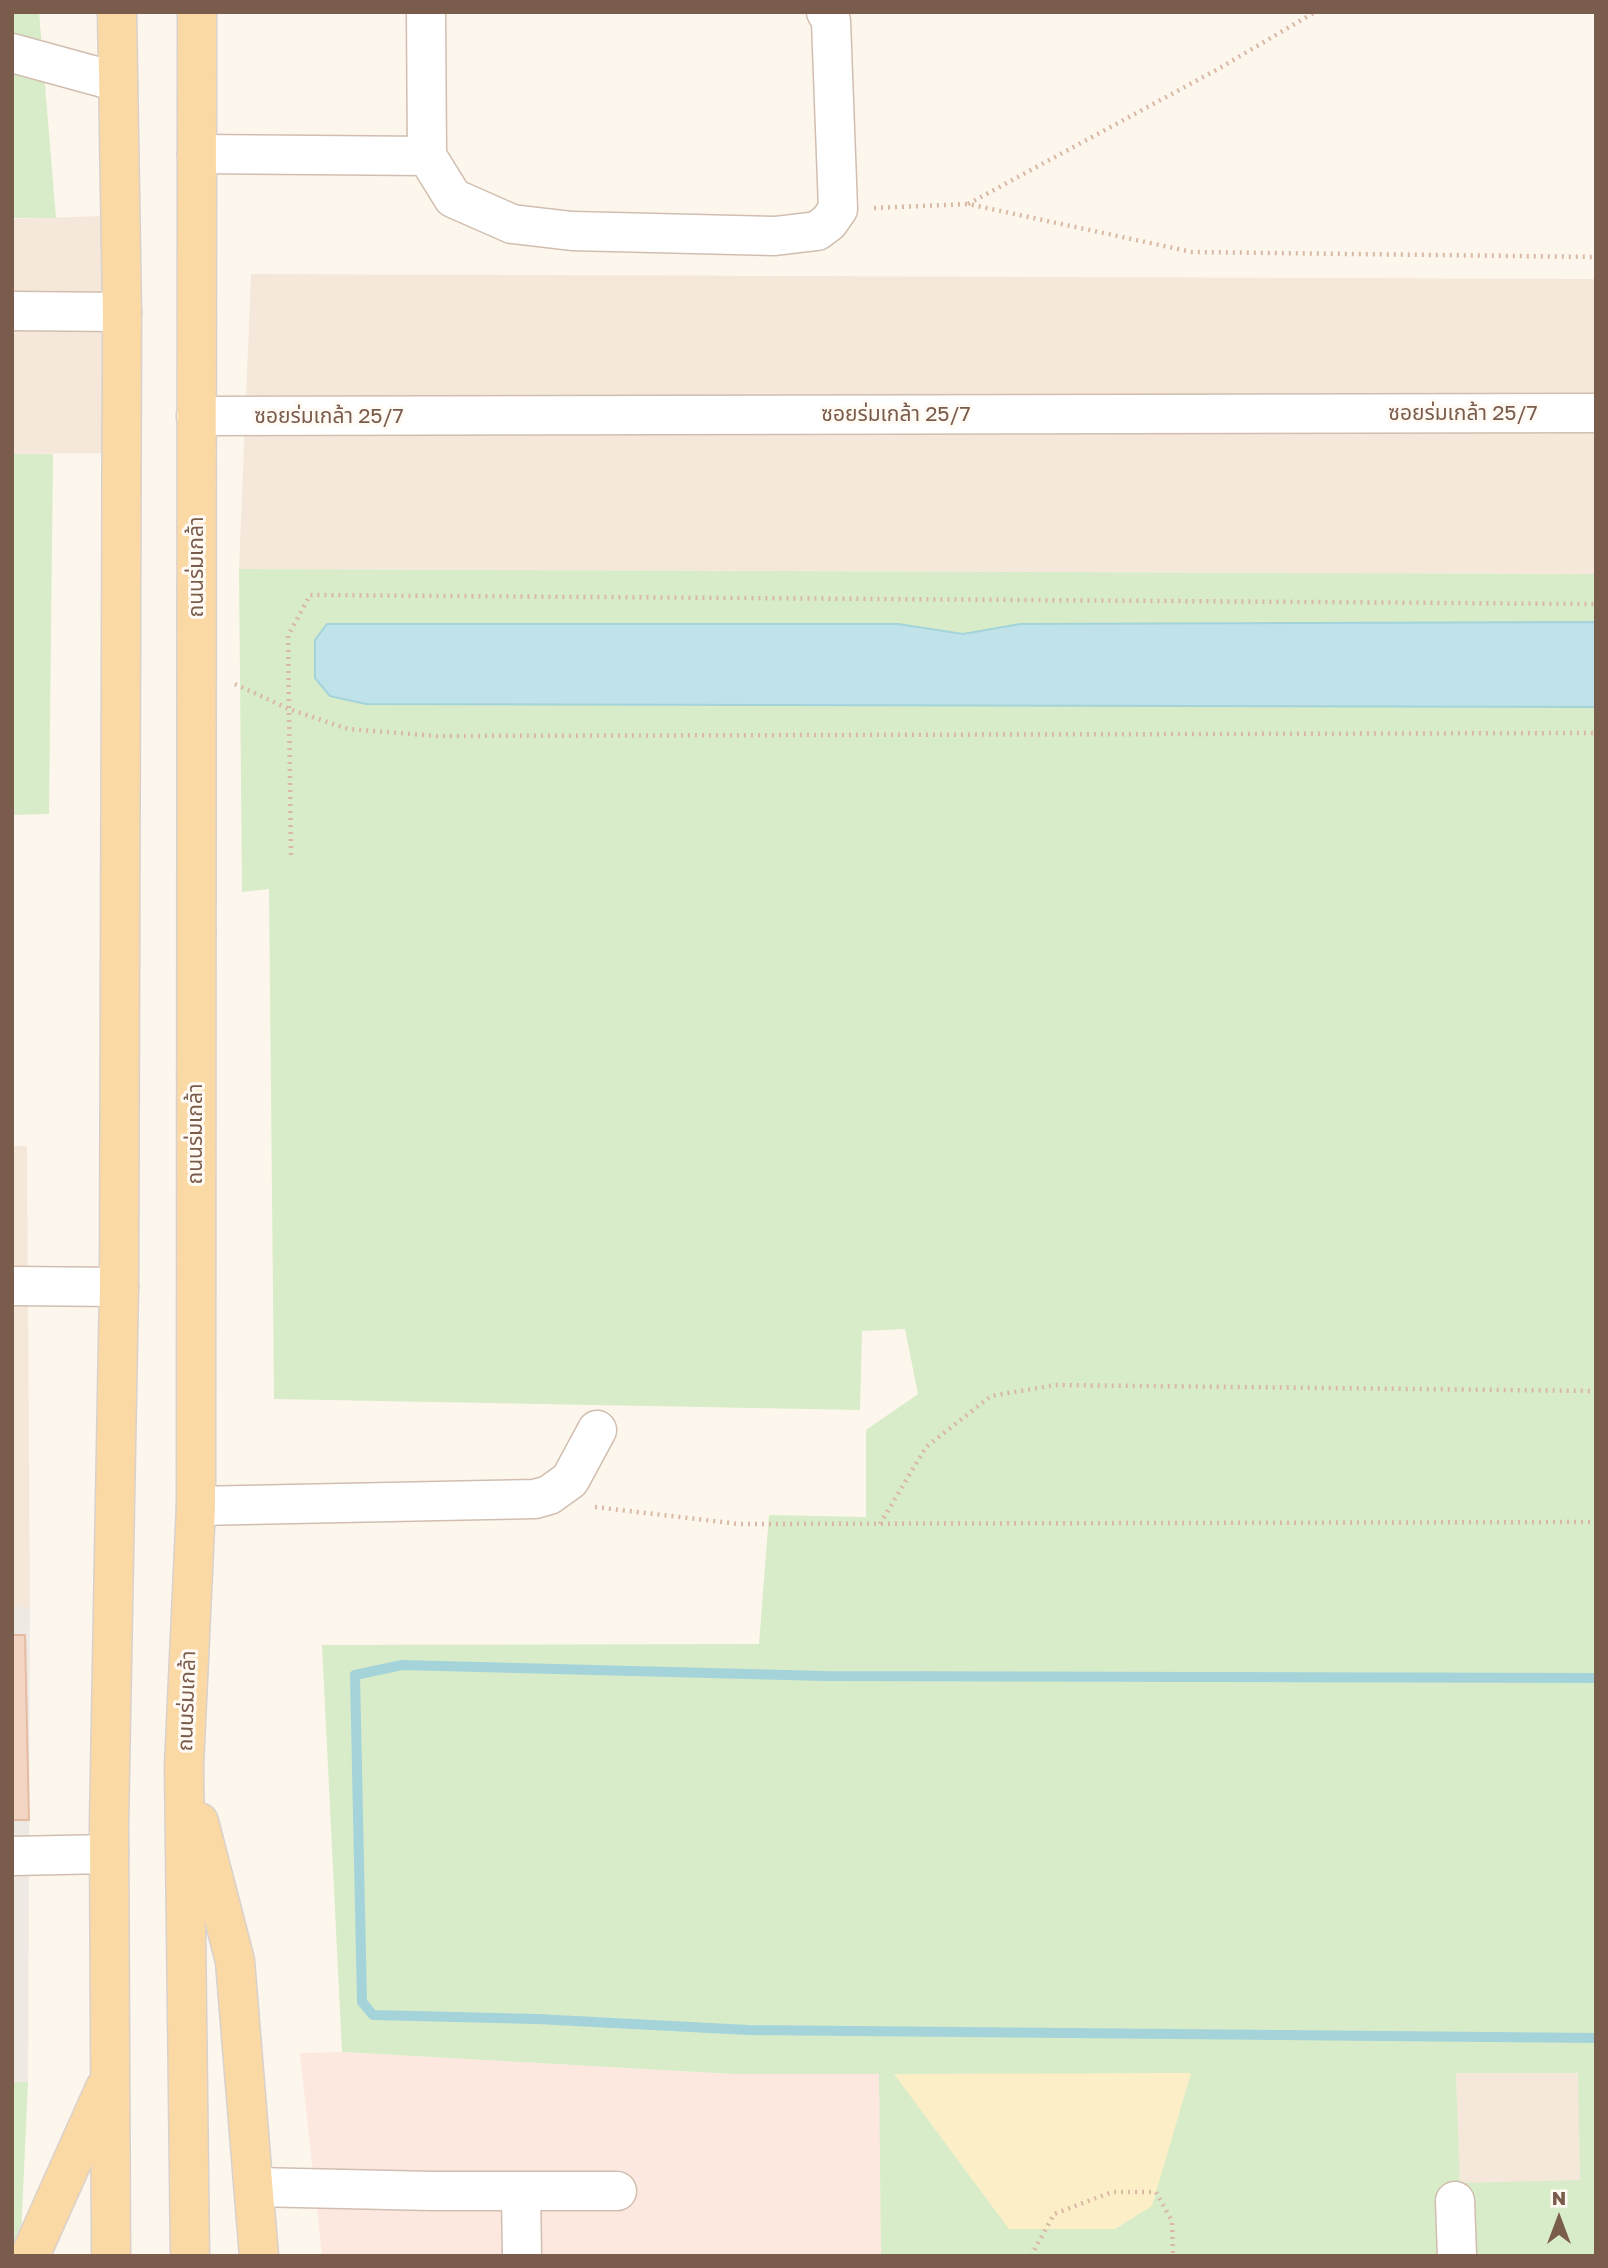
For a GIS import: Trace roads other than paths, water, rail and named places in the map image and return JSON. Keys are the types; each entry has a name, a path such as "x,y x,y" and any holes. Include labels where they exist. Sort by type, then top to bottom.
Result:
{"main road":[{"path":"111,2256 109,1854 119,1287 122,312 117,12"},
{"name":"ถนนร่มเกล้า","path":"190,2256 184,1766 195,1506 197,12"},
{"path":"184,1766 235,1961 260,2246"},
{"path":"30,2256 110,2075"}],"street":[{"path":"426,12 427,156 453,198 512,224 572,231 775,236 817,231 829,222 838,209 831,21 826,12"},
{"path":"12,52 118,82"},
{"path":"197,154 427,156"},
{"path":"12,311 122,312"},
{"name":"ซอยร่มเกล้า 25/7","path":"196,416 1596,413"},
{"path":"12,1286 119,1287"},
{"path":"195,1506 536,1499 549,1495 570,1480 597,1430"},
{"path":"12,1856 109,1854"},
{"path":"254,2187 521,2192 617,2190"},
{"path":"521,2192 522,2256"},
{"path":"1455,2201 1457,2256"}],"water":[{"path":"1596,622 1596,707 366,704 330,696 315,678 315,640 327,624 898,624 963,634 1020,624"}],"waterway":[{"path":"1596,1678 824,1676 402,1665 355,1675 362,2002 373,2015 537,2019 748,2030 1596,2038"}]}
